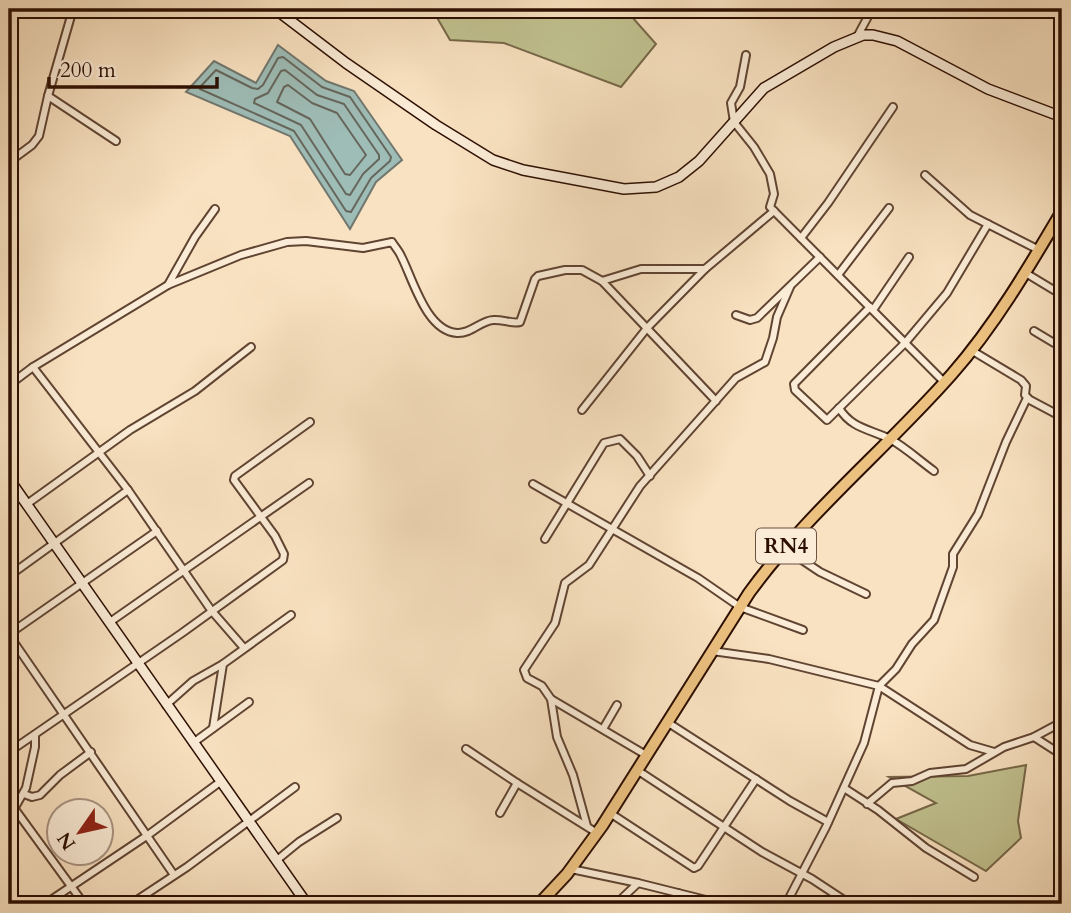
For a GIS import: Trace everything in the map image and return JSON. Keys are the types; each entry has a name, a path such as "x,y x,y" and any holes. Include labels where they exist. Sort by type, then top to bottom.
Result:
{"highway":[{"name":"RN4","path":"539,904 571,869 592,829 610,813 767,568 944,382 971,350 1039,250 1062,211"}],"street":[{"path":"9,162 32,145 39,136 73,9"},
{"path":"275,9 346,63 436,125 493,160 513,167 624,190 647,190 664,185 685,172 734,122 754,97 769,85 834,47 857,37 873,35 897,41 980,86 1062,117"},
{"path":"857,37 872,9"},
{"path":"866,21 873,35"},
{"path":"746,55 740,88 731,103 734,122 767,168 774,189 770,205 944,382"},
{"path":"48,96 116,141"},
{"path":"801,238 893,107"},
{"path":"925,175 970,215 1039,250"},
{"path":"838,275 889,208"},
{"path":"168,285 215,209"},
{"path":"582,411 647,328 705,269 774,211"},
{"path":"909,257 872,308 794,384 795,390 827,420 905,343 947,293 988,224"},
{"path":"9,385 33,367 168,285 241,255 287,242 306,241 363,248 392,243 400,252 429,315 442,328 454,333 461,333 492,320 516,324 520,322 534,279 541,275 582,270 602,281 716,401"},
{"path":"736,315 750,320 757,318 820,257"},
{"path":"602,281 640,269 705,269"},
{"path":"1024,272 1062,295"},
{"path":"646,755 551,699 542,687 527,678 524,670 555,623 565,583 589,565 631,500 650,476 741,373 765,362 780,308 790,287"},
{"path":"1034,331 1056,343 1062,337"},
{"path":"27,504 130,430 195,391 251,347"},
{"path":"786,904 844,788 866,736 880,686 897,669 912,645 934,620 953,567 953,554 978,513 1027,398 1026,386 1021,380 971,350"},
{"path":"33,367 128,490 211,610 244,648"},
{"path":"1027,398 1062,417"},
{"path":"839,408 847,419 860,428 889,439 934,471"},
{"path":"9,751 138,664 283,559 283,550 235,484 235,476 310,422"},
{"path":"545,539 604,443 615,438 620,439 650,476"},
{"path":"9,479 307,904"},
{"path":"110,622 309,483"},
{"path":"533,484 698,578 740,607 803,630"},
{"path":"9,576 128,490"},
{"path":"157,531 9,634 174,875"},
{"path":"784,548 820,572 866,594"},
{"path":"166,705 193,681 223,664 291,615"},
{"path":"712,651 769,659 880,686 970,744 995,752"},
{"path":"213,728 223,664"},
{"path":"551,699 557,737 592,829"},
{"path":"193,744 249,702"},
{"path":"603,729 617,705"},
{"path":"667,722 828,822"},
{"path":"867,804 892,783 912,781 930,773 966,769 995,752 1034,737 1062,722"},
{"path":"9,839 14,809 24,794 35,747 35,734"},
{"path":"1034,737 1062,755"},
{"path":"466,749 592,829"},
{"path":"24,794 32,797 40,795 60,775 91,752"},
{"path":"637,770 762,852 850,904"},
{"path":"610,813 694,868 726,827 756,779"},
{"path":"45,904 148,835 220,782"},
{"path":"500,813 517,783"},
{"path":"131,904 249,822 295,786"},
{"path":"844,788 878,810 926,848 974,877"},
{"path":"9,801 84,904"},
{"path":"276,860 337,818"},
{"path":"571,869 722,904"},
{"path":"616,904 638,883"},
{"path":"676,904 678,893"}],"green space":[{"path":"432,9 625,9 656,44 621,87 504,43 450,40"},
{"path":"1026,765 1018,821 1021,838 986,871 896,819 936,803 889,777 968,776"}],"water":[{"path":"278,45 326,81 354,91 402,160 376,182 350,229 290,136 186,92 214,61 256,83"}]}
